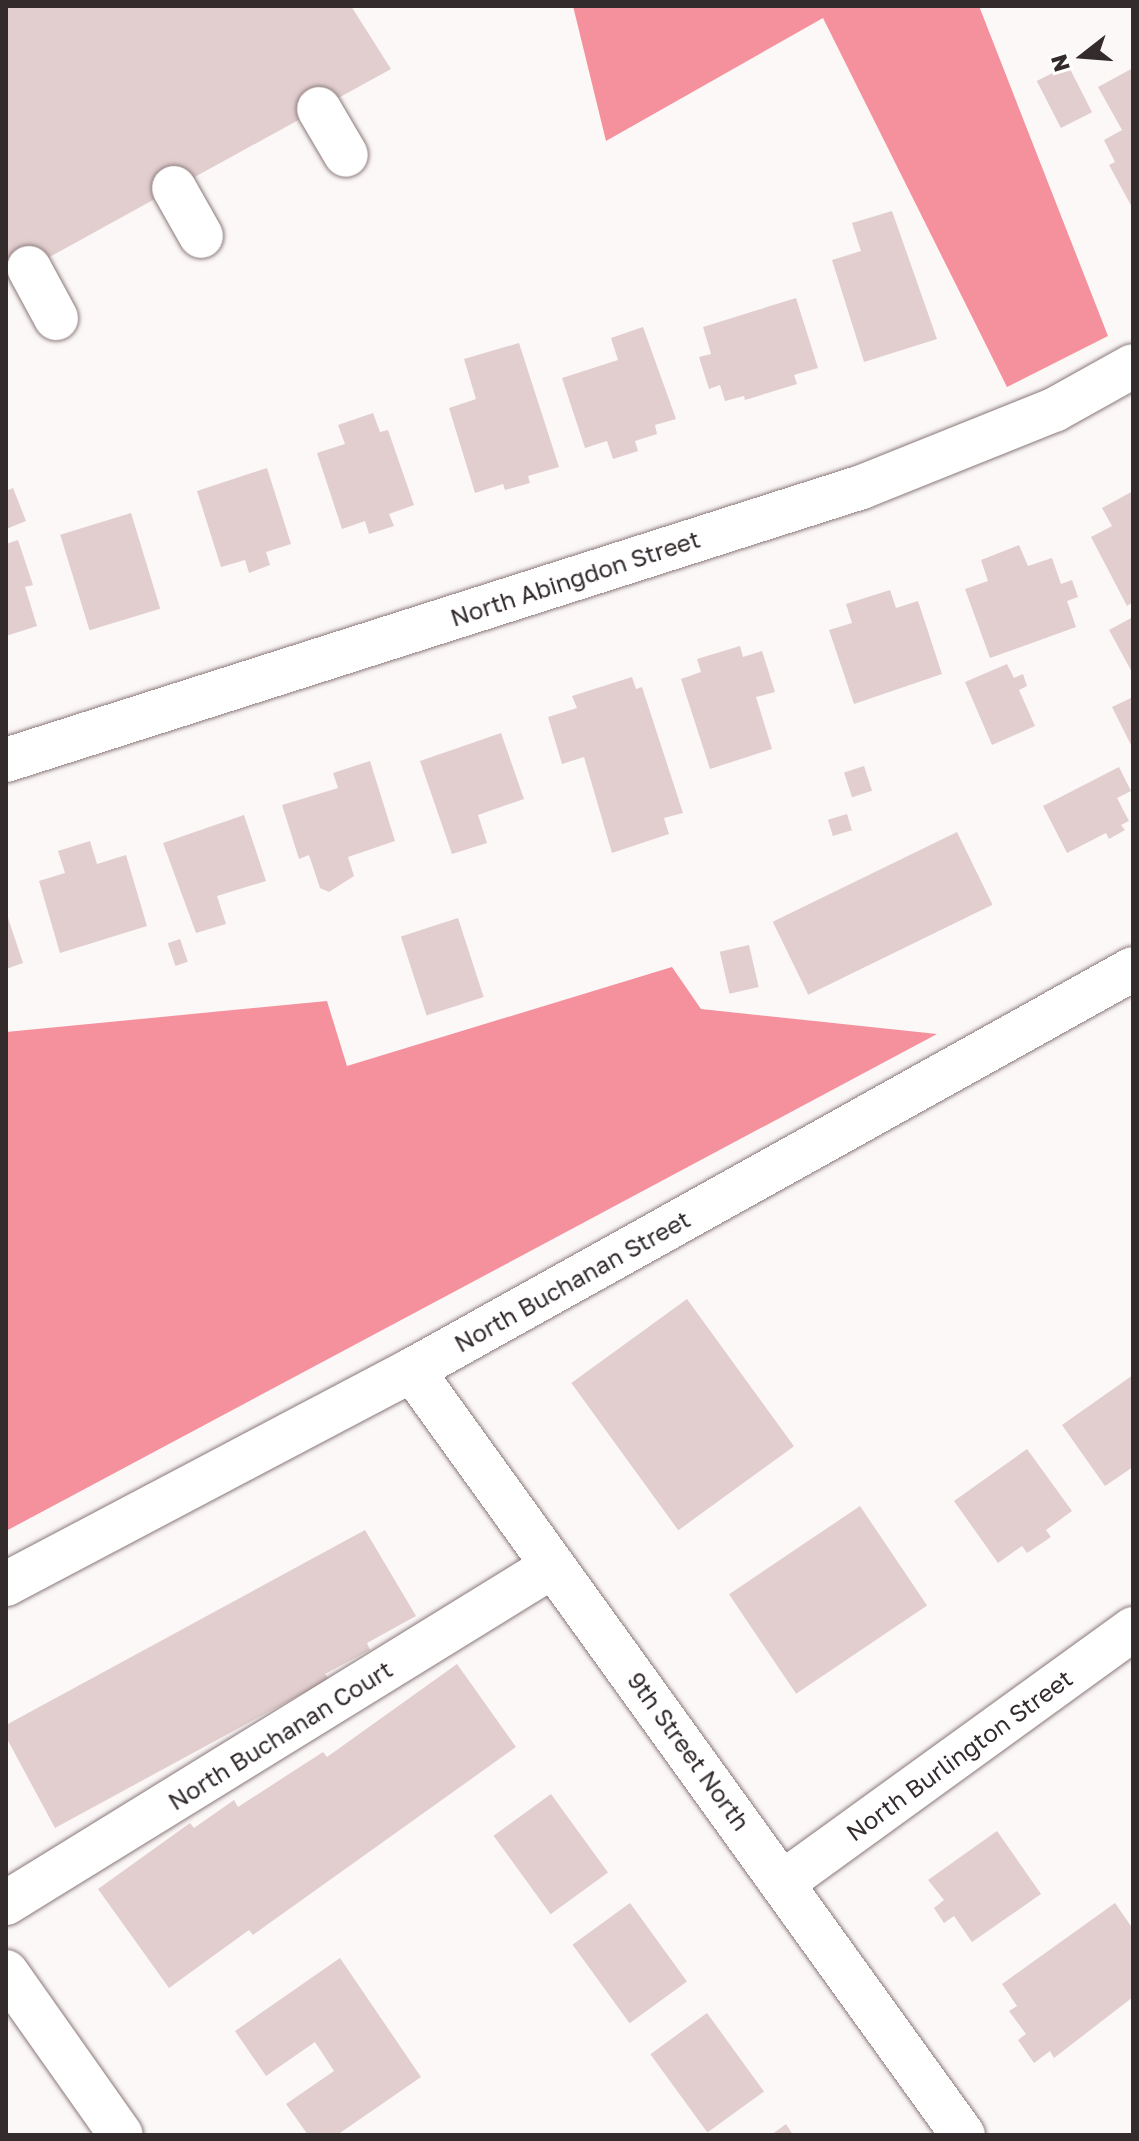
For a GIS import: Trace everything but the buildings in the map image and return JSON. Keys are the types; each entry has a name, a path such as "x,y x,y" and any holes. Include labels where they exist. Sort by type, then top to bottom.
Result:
{"street":[{"path":"319,109 346,155"},
{"path":"174,188 201,236"},
{"path":"29,268 56,318"},
{"name":"North Abingdon Street","path":"6,760 862,487 1054,410 1133,366"},
{"name":"North Buchanan Street","path":"6,1584 412,1370 1133,969"},
{"name":"9th Street North","path":"412,1370 785,1881 963,2135"},
{"name":"North Buchanan Court","path":"6,1903 553,1566"},
{"name":"North Burlington Street","path":"785,1881 1133,1629"},
{"path":"6,1972 121,2135"}],"shaded area":[{"path":"573,6 979,6 1108,336 1007,387 823,18 606,141"},
{"path":"672,967 701,1009 937,1034 6,1531 6,1032 327,1001 347,1066"}]}
